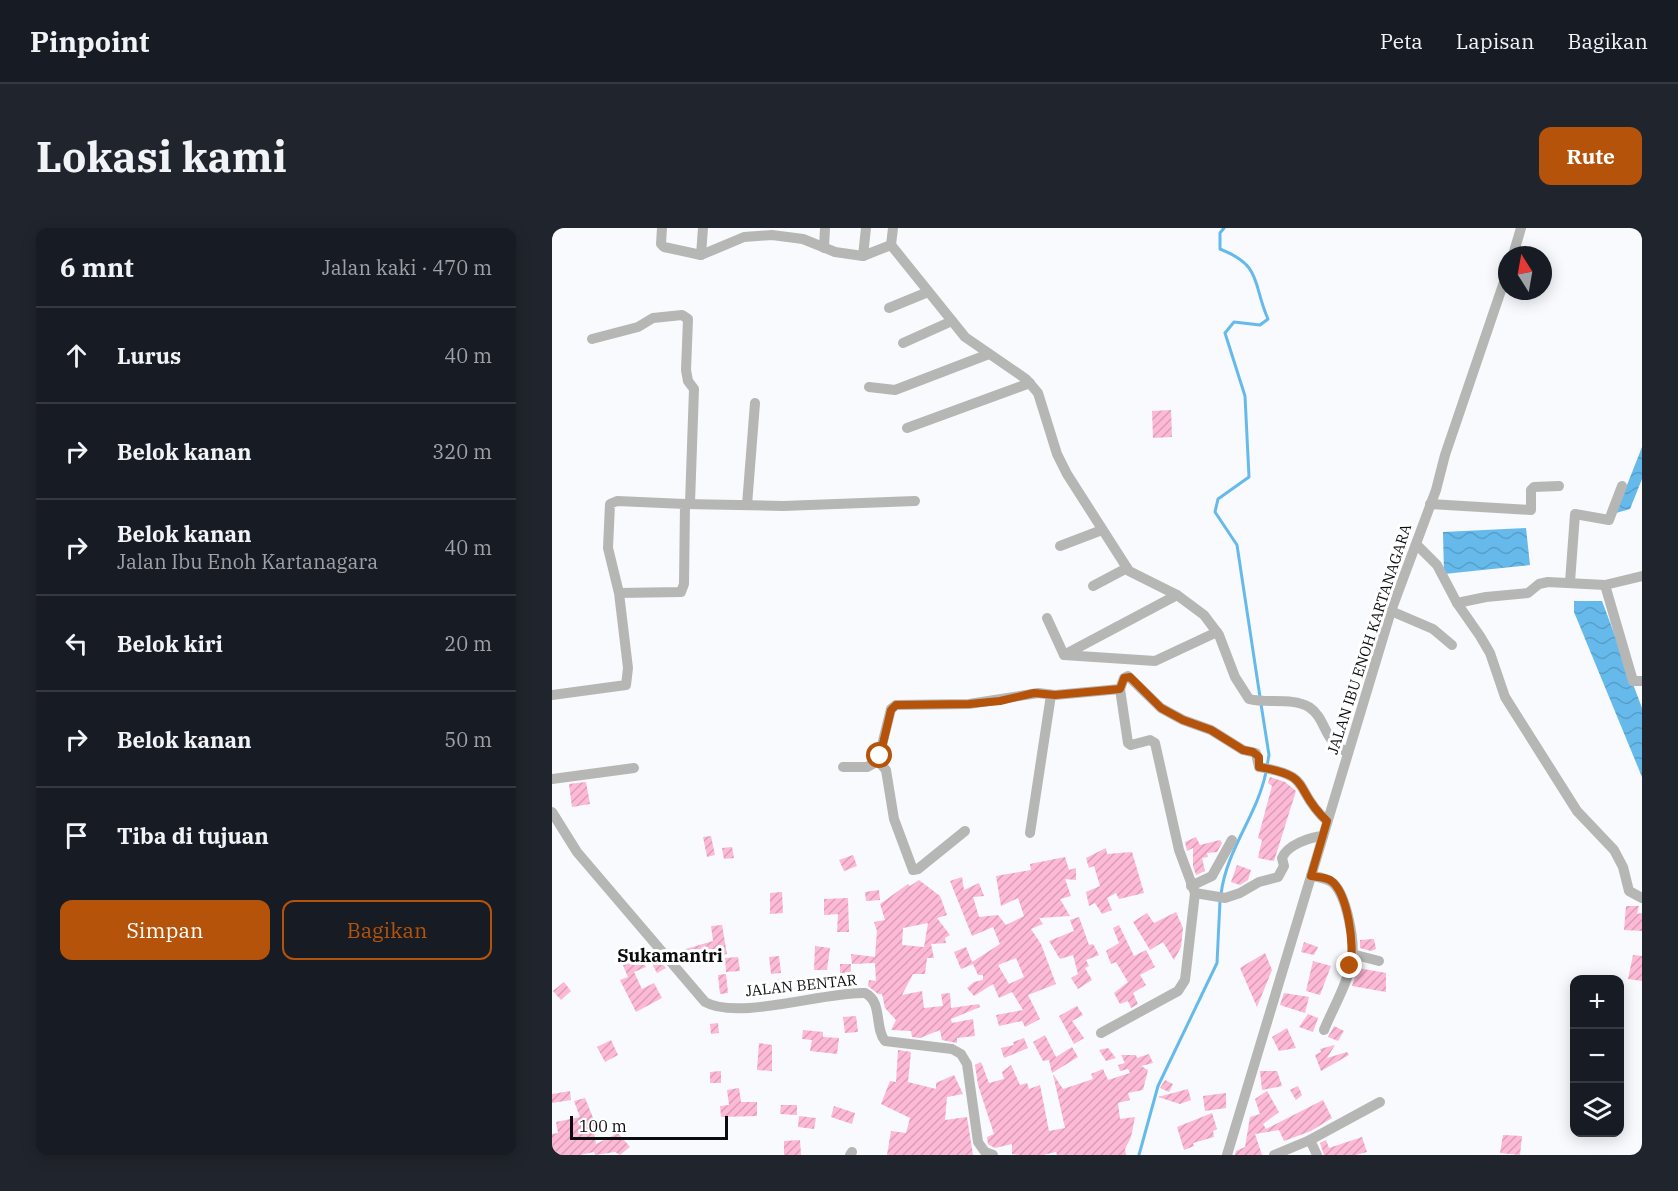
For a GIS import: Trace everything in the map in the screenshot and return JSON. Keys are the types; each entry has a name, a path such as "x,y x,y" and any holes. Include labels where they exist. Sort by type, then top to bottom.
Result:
{"street":[{"path":"662,228 664,247 701,255 744,233 782,232 835,252 863,256 891,245"},
{"path":"701,255 703,228"},
{"path":"824,248 825,228"},
{"path":"863,256 866,228"},
{"path":"893,228 891,245 964,337 1030,383 1038,393 1057,454 1127,568 1177,594 1204,615 1217,632 1241,691 1255,701 1297,703 1309,707 1334,746 1347,752"},
{"path":"1516,246 1521,228"},
{"path":"889,308 928,292"},
{"name":"JALAN IBU ENOH KARTANAGARA","path":"1227,1155 1391,612 1417,545 1498,300"},
{"path":"592,339 638,327 656,318 682,315 688,320 687,379 694,389 684,584 681,592 619,593"},
{"path":"903,343 951,321"},
{"path":"869,387 895,390 988,354"},
{"path":"907,428 1030,383"},
{"path":"747,505 755,403"},
{"path":"1430,504 1531,510 1531,490 1534,487 1559,486"},
{"path":"1570,582 1575,514 1610,519 1622,486"},
{"path":"552,695 626,685 628,668 619,593 608,548 610,504 617,501 783,506 915,501"},
{"path":"1060,546 1102,530"},
{"path":"1417,545 1437,565 1457,603 1490,653 1505,697 1577,812 1614,850 1623,867 1629,891 1642,898"},
{"path":"1093,586 1127,568"},
{"path":"1457,603 1486,597 1528,593 1539,584 1570,582 1586,586 1605,585 1642,576"},
{"path":"1605,585 1633,681 1635,683 1642,681"},
{"path":"1064,655 1177,594"},
{"path":"1391,612 1433,629 1452,645"},
{"path":"1047,618 1064,655"},
{"path":"1064,655 1155,661 1217,632"},
{"path":"1101,1033 1178,992 1185,980 1193,889 1179,850 1155,743 1150,740 1128,744 1120,689 1124,678 1130,677 1161,708 1183,720 1217,733 1243,750 1256,753 1264,768 1290,773 1300,780 1317,812 1327,821"},
{"path":"843,767 867,767 878,761 893,706 969,704 1000,701 1034,693 1051,695 1120,689"},
{"path":"1030,833 1051,695"},
{"path":"878,761 886,770 891,809 913,870 918,869 964,831"},
{"path":"552,778 634,768"},
{"name":"JALAN BENTAR","path":"552,812 577,852 694,992 710,1005 729,1007 769,1005 865,993 875,1002 880,1035 885,1041 952,1049 961,1054 967,1065 978,1142 985,1152 993,1155"},
{"path":"1193,889 1225,898 1240,893 1259,882 1278,877 1284,866 1284,853 1310,837 1323,836"},
{"path":"1193,889 1212,876 1232,840"},
{"path":"1311,876 1331,881 1340,892 1348,918 1352,954 1349,970 1324,1030"},
{"path":"1352,954 1379,961"},
{"path":"1274,1155 1310,1140 1380,1102"},
{"path":"1310,1140 1317,1155"}],"water":[{"path":"1642,447 1642,479 1630,509 1616,513"},
{"path":"1526,528 1530,565 1444,574 1443,532"},
{"path":"1574,601 1602,601 1642,708 1642,777 1574,612"}],"building":[{"path":"1171,410 1172,437 1153,438 1152,411"},
{"path":"1270,777 1285,782 1296,791 1274,861 1258,858 1262,840 1258,838 1272,786 1268,783"},
{"path":"586,782 590,804 572,807 569,784"},
{"path":"711,836 715,855 707,857 703,837"},
{"path":"1196,837 1200,845 1220,840 1222,843 1217,852 1207,853 1208,857 1202,858 1205,871 1196,875 1193,866 1193,848 1187,851 1185,842"},
{"path":"732,847 734,858 724,859 722,848"},
{"path":"1106,848 1107,854 1132,852 1144,893 1119,899 1116,893 1107,898 1112,910 1102,914 1095,903 1089,906 1086,892 1100,886 1094,866 1089,868 1086,858"},
{"path":"853,855 857,866 844,871 839,860"},
{"path":"1065,857 1069,870 1076,868 1076,880 1065,879 1071,896 1060,899 1070,916 1039,918 1043,924 1031,929 1041,944 1056,984 1028,995 1040,1019 1025,1027 1022,1021 999,1026 996,1015 1023,1010 1012,992 999,998 993,984 974,996 967,988 974,982 983,980 983,975 978,975 973,964 961,969 954,952 966,947 972,962 1000,944 993,927 972,936 950,881 962,877 964,890 979,883 984,896 973,897 979,917 998,915 1006,925 1024,916 1018,898 1001,906 996,876 1031,870 1030,864","holes":["1016,958 1024,977 1009,984 998,965"]},
{"path":"1237,865 1251,870 1248,880 1240,885 1231,882"},
{"path":"919,880 940,896 947,915 937,918 950,935 945,938 946,943 931,944 934,958 927,958 925,974 913,974 902,995 922,991 924,1008 943,1006 941,994 950,993 951,1008 979,1004 980,1007 951,1019 952,1023 973,1019 975,1036 957,1038 957,1043 942,1040 940,1030 920,1038 912,1037 911,1031 891,1030 896,1020 885,1008 882,994 878,994 868,986 869,980 876,981 875,963 852,964 851,954 875,957 877,931 874,922 885,920 880,904 908,884 910,886","holes":["928,923 924,947 902,945 903,928"]},
{"path":"879,890 880,900 866,901 865,892"},
{"path":"782,892 783,913 770,914 770,893"},
{"path":"848,898 849,932 837,932 838,914 824,915 824,899"},
{"path":"1626,906 1639,906 1637,914 1642,913 1642,931 1624,930"},
{"path":"1176,912 1183,928 1181,947 1174,960 1163,942 1150,950 1133,922 1147,913 1154,923"},
{"path":"1079,917 1089,945 1093,944 1099,955 1086,960 1089,966 1085,968 1092,980 1078,989 1071,978 1078,974 1073,955 1060,959 1049,941 1074,931 1070,920"},
{"path":"722,925 727,954 683,965 679,951 713,941 711,926"},
{"path":"1119,925 1134,956 1146,950 1155,967 1140,975 1146,985 1133,993 1138,1004 1131,1008 1128,1001 1120,1004 1114,993 1128,982 1116,962 1111,964 1106,951 1119,943 1113,928"},
{"path":"1374,939 1376,949 1371,951 1360,948 1360,940"},
{"path":"1304,942 1318,947 1314,955 1301,952"},
{"path":"815,946 830,948 827,970 814,970"},
{"path":"625,951 629,959 640,954 646,967 634,972 642,989 654,983 662,998 636,1012 620,980 628,977 618,954"},
{"path":"1265,953 1272,970 1257,1007 1240,968"},
{"path":"1633,955 1642,956 1642,981 1628,979"},
{"path":"779,956 781,973 771,974 769,957"},
{"path":"738,957 740,971 726,972 725,958"},
{"path":"659,960 666,968 657,973 652,964"},
{"path":"1313,961 1331,966 1320,995 1306,991"},
{"path":"840,964 851,964 850,982 840,982"},
{"path":"1358,968 1386,973 1386,992 1352,986"},
{"path":"726,974 728,993 720,994 718,975"},
{"path":"787,979 788,991 775,991 775,980"},
{"path":"564,982 571,991 561,1000 553,991"},
{"path":"1284,993 1309,997 1305,1013 1280,1005"},
{"path":"1077,1006 1083,1015 1072,1021 1084,1038 1074,1044 1059,1016"},
{"path":"1308,1014 1318,1018 1313,1032 1299,1027"},
{"path":"856,1016 858,1032 845,1033 843,1017"},
{"path":"718,1023 719,1033 711,1034 710,1024"},
{"path":"1334,1026 1344,1031 1338,1041 1328,1037"},
{"path":"1287,1028 1296,1048 1279,1051 1272,1037"},
{"path":"803,1030 823,1032 823,1037 839,1038 837,1054 810,1051 812,1040 802,1039"},
{"path":"1045,1035 1056,1057 1072,1047 1078,1057 1052,1073 1049,1060 1043,1061 1033,1042"},
{"path":"1024,1038 1028,1048 1004,1058 1001,1048 1014,1045 1013,1042"},
{"path":"611,1040 618,1055 605,1062 597,1047"},
{"path":"759,1043 772,1045 772,1071 757,1070"},
{"path":"1335,1045 1327,1058 1347,1052 1349,1055 1321,1071 1315,1055 1321,1052 1320,1049"},
{"path":"1108,1048 1116,1058 1106,1061 1099,1050"},
{"path":"898,1050 911,1052 908,1082 936,1089 936,1083 954,1075 963,1094 947,1097 945,1120 967,1117 973,1155 887,1155 891,1131 906,1133 910,1118 881,1104 890,1081 896,1082"},
{"path":"1149,1054 1153,1063 1141,1066 1148,1070 1143,1090 1128,1093 1130,1100 1118,1103 1120,1119 1135,1117 1131,1137 1125,1149 1126,1155 1057,1155 1056,1152 1043,1155 1020,1155 1012,1154 1012,1144 995,1148 988,1144 987,1137 994,1134 978,1085 975,1065 981,1062 989,1083 1004,1079 1002,1072 1011,1065 1020,1085 1027,1083 1029,1089 1040,1085 1049,1131 1065,1128 1053,1074 1063,1089 1093,1079 1091,1074 1103,1069 1108,1080 1130,1073 1128,1069 1120,1071 1118,1065 1125,1063 1121,1055 1136,1055 1137,1058"},
{"path":"721,1071 721,1083 710,1083 710,1072"},
{"path":"1260,1071 1277,1071 1282,1086 1262,1090"},
{"path":"1165,1080 1173,1084 1169,1092 1160,1088"},
{"path":"1298,1086 1302,1095 1296,1100 1290,1090"},
{"path":"739,1088 741,1102 757,1102 757,1116 721,1117 720,1106 729,1105 727,1090"},
{"path":"1188,1089 1191,1100 1180,1104 1158,1097"},
{"path":"570,1091 571,1100 552,1103 552,1094"},
{"path":"1267,1091 1279,1112 1263,1124 1266,1129 1323,1100 1332,1118 1311,1131 1284,1141 1279,1130 1255,1134 1262,1155 1235,1155 1236,1151 1245,1147 1250,1117 1260,1114 1255,1099"},
{"path":"1226,1093 1226,1108 1205,1111 1203,1096"},
{"path":"585,1098 596,1125 593,1126 596,1144 618,1133 630,1147 620,1155 615,1152 595,1155 594,1152 580,1155 552,1155 552,1134 558,1133 556,1122 580,1117 574,1101"},
{"path":"781,1105 797,1105 797,1115 780,1114"},
{"path":"834,1106 855,1113 852,1124 831,1117"},
{"path":"1212,1113 1217,1129 1213,1131 1214,1137 1193,1143 1194,1146 1184,1150 1177,1127"},
{"path":"799,1116 816,1118 814,1129 798,1127"},
{"path":"1503,1135 1522,1136 1520,1155 1500,1153"},
{"path":"1362,1137 1367,1152 1356,1155 1324,1155 1320,1143 1326,1140 1329,1148"},
{"path":"800,1140 801,1155 784,1155 784,1141"}],"waterway":[{"path":"1224,228 1220,233 1220,249 1234,255 1250,269 1268,319 1260,325 1234,322 1225,333 1245,396 1249,477 1218,499 1215,512 1237,545 1260,697"},
{"path":"1261,704 1269,755 1267,766"},
{"path":"1221,894 1229,862 1256,803 1266,772"},
{"path":"1139,1155 1158,1086 1217,963 1220,901"}],"district":[{"name":"Sukamantri","path":"670,955"}],"route":[{"path":"880,756 891,710 896,705 969,704 1000,701 1034,693 1055,695 1120,689 1125,676 1128,676 1161,708 1183,720 1223,736 1243,750 1256,753 1259,757 1259,767 1278,769 1300,780 1305,794 1317,812 1327,821 1311,876 1328,879 1340,892 1349,926 1352,954 1350,966"}]}
